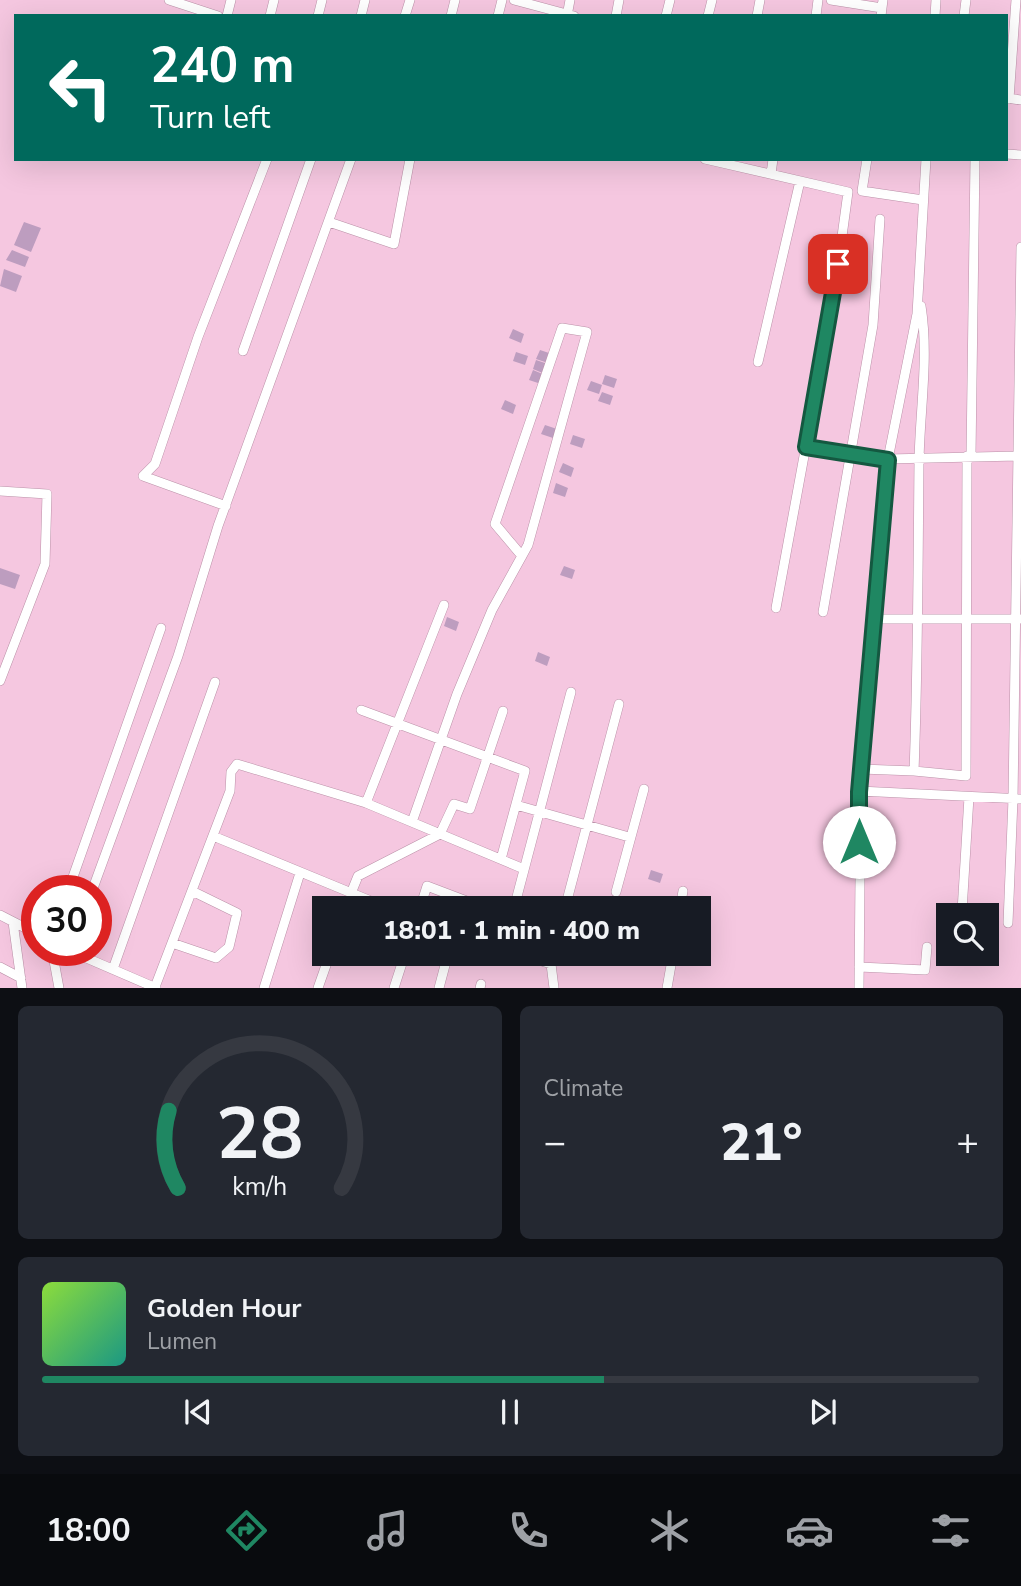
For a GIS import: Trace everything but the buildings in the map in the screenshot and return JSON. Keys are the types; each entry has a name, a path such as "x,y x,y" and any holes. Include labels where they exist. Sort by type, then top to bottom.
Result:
{"street":[{"path":"169,0 184,2 213,14"},
{"path":"514,0 565,14"},
{"path":"831,0 882,8"},
{"path":"1016,0 1008,99 1021,100"},
{"path":"226,506 143,477 155,464 198,337 266,161"},
{"path":"243,351 310,161"},
{"path":"98,875 178,656 226,506 350,161"},
{"path":"329,222 394,244 410,161"},
{"path":"771,174 773,161"},
{"path":"867,161 862,191 923,200"},
{"path":"859,988 859,792 888,460 917,314 926,161"},
{"path":"861,769 966,776 975,161"},
{"path":"730,162 848,192 835,288 776,608"},
{"path":"758,362 800,181"},
{"path":"823,612 873,325 880,219"},
{"path":"1008,923 1017,799 1021,247"},
{"path":"914,771 920,619 919,458 925,329 918,289"},
{"path":"412,822 441,739 492,610 522,556 538,509 587,332 562,328 495,524 522,556"},
{"path":"806,447 888,460 1019,456"},
{"path":"0,491 47,494 45,564 0,681"},
{"path":"366,803 444,605"},
{"path":"873,619 1018,619"},
{"path":"74,875 161,628"},
{"path":"113,969 215,682"},
{"path":"517,896 571,692"},
{"path":"568,896 619,704"},
{"path":"361,709 525,771 500,859"},
{"path":"350,894 358,876 440,834 454,804 470,809 503,711"},
{"path":"106,966 155,987 230,791 231,772 237,764 366,803 524,869"},
{"path":"616,892 644,789"},
{"path":"859,792 1017,799"},
{"path":"963,903 970,797"},
{"path":"516,805 588,823 629,837"},
{"path":"213,836 355,896"},
{"path":"264,988 300,873"},
{"path":"424,896 427,886 447,896"},
{"path":"172,943 216,958 229,947 237,913 192,891"},
{"path":"682,896 683,891"},
{"path":"0,915 21,926"},
{"path":"13,922 21,983"},
{"path":"859,967 925,970 927,947"},
{"path":"55,966 59,988"},
{"path":"318,988 326,966"},
{"path":"394,988 401,966"},
{"path":"439,988 445,966"},
{"path":"552,966 554,988"},
{"path":"667,988 671,966"},
{"path":"0,967 21,983"}],"route":[{"path":"838,264 806,447 888,460 859,792 859,842"}]}
